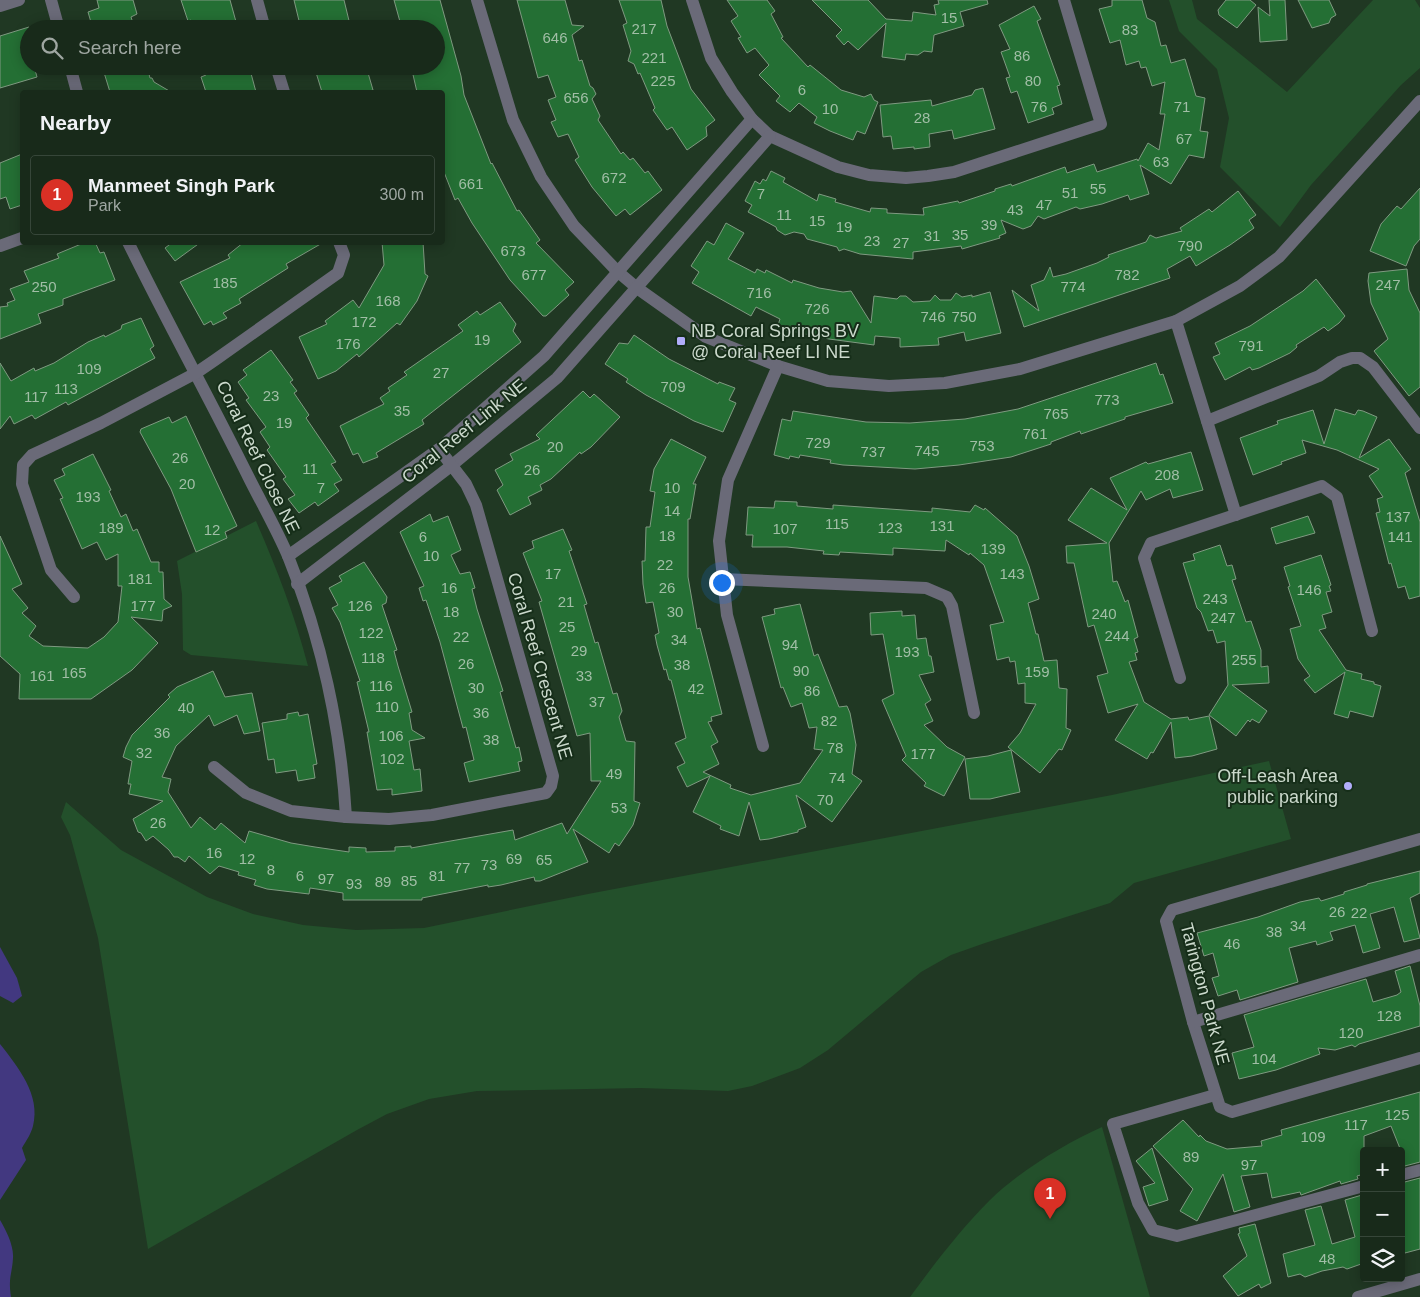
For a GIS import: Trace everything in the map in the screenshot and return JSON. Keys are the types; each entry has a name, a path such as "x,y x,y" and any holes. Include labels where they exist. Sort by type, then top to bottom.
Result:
{"street":[{"path":"0,6 19,0"},
{"path":"51,0 57,20"},
{"path":"257,0 263,20"},
{"path":"477,0 512,120 541,178 574,226 617,271 637,288 706,337 778,366 828,381 890,386 945,383 1020,369 1176,321 1240,286 1279,257 1420,101"},
{"path":"692,0 711,58 752,119 770,136 838,167 869,175 906,178 954,172 1101,124 1064,0"},
{"path":"72,75 76,90"},
{"path":"279,75 283,90"},
{"name":"Coral Reef Link NE","path":"288,556 439,450 544,356 752,119"},
{"name":"Coral Reef Link NE","path":"297,584 451,466 557,378 770,136"},
{"path":"0,246 20,239"},
{"name":"Coral Reef Close NE","path":"130,245 288,556"},
{"name":"Coral Reef Close NE","path":"196,373 338,273 344,255 340,245"},
{"path":"1176,321 1236,515"},
{"path":"1206,421 1319,376 1340,362 1352,358 1360,358 1372,367 1420,428"},
{"path":"762,746 728,615 722,579 719,541 728,480 778,366"},
{"path":"74,597 51,570 22,484 23,466 32,455 102,423 196,373"},
{"name":"Coral Reef Crescent NE","path":"214,767 246,793 291,811 389,820 432,815 546,793 551,786 553,776 476,505 466,484 439,450"},
{"path":"1180,678 1144,558 1151,543 1322,486 1337,497 1372,631"},
{"path":"288,556 320,653 344,771 346,817"},
{"path":"722,579 926,588 946,597 952,606 974,713"},
{"name":"Tarington Park NE","path":"1420,839 1172,910 1166,921 1220,1107 1232,1112 1420,1058"},
{"path":"1194,1022 1420,955"},
{"path":"1215,1094 1113,1124 1138,1203 1153,1230 1177,1236 1360,1187"},
{"path":"1405,1175 1420,1170"},
{"path":"1358,1297 1420,1280"}],"green space":[{"path":"1169,0 1192,0 1197,19 1287,92 1373,0 1415,0 1420,8 1420,68 1401,85 1311,185 1280,227 1220,167 1229,118 1217,69 1179,31"},
{"path":"256,521 285,593 308,666 191,655 183,650 182,594 177,561"},
{"path":"1269,761 1291,839 1134,883 1110,903 951,955 921,972 828,1050 800,1068 752,1086 728,1091 641,1088 477,1091 429,1099 387,1114 357,1130 148,1249 98,938 70,835 61,817 66,802 121,850 207,897 253,914 303,925 356,930 424,928 588,894 1112,795"},
{"path":"1102,1127 1150,1297 910,1297 958,1235 1001,1189 1043,1159 1073,1141"}],"shaded area":[{"path":"0,947 17,978 22,996 13,1003 0,996"},
{"path":"0,1044 14,1062 31,1092 35,1115 32,1129 22,1148 26,1160 0,1200"},
{"path":"0,1220 9,1238 13,1253 10,1280 11,1297 0,1297"}],"building":[{"path":"97,0 133,0 137,14 131,17 132,20 90,20 88,12 99,8"},
{"path":"181,0 230,0 236,20 191,20 188,20"},
{"path":"294,0 344,0 349,20 299,20"},
{"path":"394,0 440,0 461,76 464,95 491,164 517,211 519,210 540,240 536,243 574,282 565,290 569,295 546,316 543,316 510,280 472,223 458,198 455,200 445,175 445,90 417,90 413,75 445,75 445,20 400,20"},
{"path":"517,0 565,0 572,25 584,26 572,35 579,61 582,60 590,86 596,94 592,99 600,116 598,120 621,154 623,152 630,160 633,158 645,173 648,171 662,190 630,215 625,209 616,216 592,187 575,160 579,157 568,134 558,137 551,122 556,120 548,100 556,97 548,75 538,78"},
{"path":"619,0 661,0 667,26 691,89 715,120 706,127 707,136 687,150 672,127 667,130 653,110 655,108 640,73 638,74 634,64 628,61 631,51 623,25 627,23"},
{"path":"727,0 767,0 775,11 771,14 783,37 781,38 808,67 810,65 841,90 864,97 871,94 874,100 878,102 865,134 857,131 853,140 814,123 817,117 799,103 790,112 776,101 780,96 759,75 769,65 755,48 747,53 738,38 741,37 731,21 738,16"},
{"path":"812,0 868,0 886,19 912,21 913,12 936,15 934,5 939,4 938,0 987,0 988,4 960,12 964,26 934,35 932,52 924,51 918,55 906,54 905,60 882,57 886,23 858,50 848,41 844,45 836,36 842,30"},
{"path":"1112,0 1142,0 1147,18 1155,22 1161,46 1166,45 1171,63 1185,59 1196,96 1205,98 1200,131 1208,132 1204,158 1189,155 1171,184 1140,165 1149,194 1130,200 1128,195 1102,204 1080,209 1076,207 1044,219 1038,216 1031,226 1023,229 1001,220 1006,233 999,236 1000,238 962,249 961,246 913,252 913,259 860,254 844,249 839,251 837,247 807,239 804,234 794,232 785,235 777,230 776,227 748,212 752,205 745,201 755,181 760,184 763,179 766,181 771,171 785,178 783,182 817,201 819,194 836,199 835,202 870,212 871,208 887,209 887,213 924,215 923,208 958,201 959,203 995,191 995,189 1011,184 1012,186 1065,167 1067,173 1094,164 1097,172 1137,159 1138,161 1148,143 1159,150 1165,114 1160,114 1165,82 1152,86 1146,67 1141,68 1139,61 1126,65 1120,40 1110,43 1099,9 1112,6"},
{"path":"1226,0 1250,0 1256,5 1237,28 1219,15 1218,10"},
{"path":"1269,0 1285,0 1287,40 1260,42 1258,7 1270,16"},
{"path":"1298,0 1329,0 1336,15 1331,18 1329,23 1312,28"},
{"path":"1034,6 1041,19 1037,21 1060,85 1057,86 1062,104 1052,108 1054,114 1028,123 1017,91 1011,93 1006,78 1010,77 1001,52 1010,49 999,25"},
{"path":"20,30 20,75 36,75 37,77 0,88 0,36"},
{"path":"105,75 149,75 154,82 168,90 109,90"},
{"path":"206,75 251,75 255,90 205,90 201,77"},
{"path":"317,75 369,75 373,90 321,90"},
{"path":"983,88 995,129 954,139 952,130 929,134 930,147 914,149 914,147 893,149 891,136 883,137 880,105 931,100 932,106 972,95 975,90"},
{"path":"20,155 20,206 10,209 6,197 0,199 0,163"},
{"path":"1420,188 1420,239 1414,246 1406,266 1370,251 1381,224 1397,206 1401,209"},
{"path":"1238,191 1256,215 1249,220 1254,228 1230,245 1196,266 1190,256 1167,269 1170,278 1024,327 1012,290 1039,311 1031,285 1044,280 1050,267 1053,277 1066,274 1097,263 1109,257 1108,255 1146,242 1150,235 1156,238 1182,231 1180,228 1209,209 1212,212"},
{"path":"726,223 744,233 728,259 755,273 757,269 765,273 766,270 792,283 793,280 819,288 843,292 851,291 871,323 874,296 897,299 900,296 906,296 913,302 930,301 935,295 940,300 951,300 956,293 962,297 972,295 972,297 990,292 1001,333 966,341 964,332 938,338 939,345 900,347 900,338 875,336 874,345 829,339 777,328 780,319 756,307 751,316 692,283 699,272 691,266 707,241 714,245"},
{"path":"79,245 96,245 100,253 104,252 115,280 63,299 63,305 38,314 41,323 0,339 0,307 8,306 7,303 15,300 10,289 29,282 24,271 59,258 57,254"},
{"path":"169,245 197,245 175,261 165,248"},
{"path":"240,245 319,245 286,264 288,268 239,299 241,303 223,313 227,318 213,325 211,321 204,325 180,282 230,258 228,255"},
{"path":"382,245 423,245 425,274 428,276 417,301 400,325 397,323 359,357 357,354 336,371 318,379 299,337 327,324 325,321 353,300 359,308 384,265"},
{"path":"1407,269 1409,290 1420,313 1420,387 1409,396 1374,351 1388,339 1371,303 1368,281 1369,273"},
{"path":"1316,279 1345,316 1339,323 1328,331 1324,327 1296,345 1297,347 1290,353 1259,368 1252,370 1250,367 1225,380 1213,357 1220,354 1215,343 1250,326 1303,291"},
{"path":"500,302 516,324 513,331 521,342 422,420 424,424 376,453 378,457 363,463 358,453 353,455 340,426 384,404 380,398 390,391 388,388 407,375 404,372 463,331 458,325 477,311 480,315"},
{"path":"141,318 154,346 150,349 155,358 68,405 66,402 35,419 32,415 14,424 10,416 0,429 0,363 11,381 34,368 35,371 54,363 88,342 104,335 105,337 121,329 122,325"},
{"path":"634,335 669,359 718,384 719,382 735,388 729,400 736,403 723,432 694,421 646,395 626,382 628,379 605,364 619,343 628,344"},
{"path":"271,350 293,380 290,382 297,391 294,393 309,415 306,418 336,462 331,464 342,480 334,484 339,491 318,506 315,502 299,513 288,499 295,495 283,479 286,477 267,450 270,447 260,432 266,427 246,400 249,398 238,382 247,375 243,370"},
{"path":"1156,363 1160,375 1163,374 1173,403 1125,417 1125,419 1081,434 1080,431 1051,442 1051,444 1011,457 915,469 843,465 830,463 831,460 800,455 799,458 790,456 789,459 774,455 782,419 791,421 793,411 866,422 910,423 965,419 1018,409"},
{"path":"583,391 590,398 594,394 620,417 591,447 581,454 580,452 551,479 540,485 542,490 528,497 531,504 510,515 497,490 503,485 495,470 513,460 510,454 540,439 536,435"},
{"path":"1335,409 1355,415 1358,410 1377,417 1359,458 1389,439 1411,469 1405,473 1420,522 1420,596 1409,599 1405,586 1398,588 1391,563 1389,564 1376,513 1380,512 1377,499 1383,497 1369,476 1379,469 1337,450 1302,440 1306,453 1253,475 1240,438 1278,424 1277,421 1313,410 1324,444"},
{"path":"186,416 237,526 225,532 227,538 196,552 171,489 140,432 141,429 169,417 172,423"},
{"path":"671,439 706,457 693,484 696,484 690,519 688,519 688,577 697,629 700,628 722,714 711,717 712,721 708,722 718,742 711,746 719,764 703,772 731,785 730,788 751,795 800,783 823,750 814,749 817,727 809,728 802,703 791,707 783,687 781,688 762,617 775,614 774,609 800,604 814,656 818,654 839,707 847,706 850,713 856,745 852,774 862,781 832,822 796,795 806,827 798,830 798,832 769,839 760,840 749,802 739,836 720,829 721,826 693,812 710,776 687,787 677,767 685,763 675,743 686,738 671,680 669,680 666,669 664,670 657,645 655,635 659,633 653,602 646,603 643,584 642,561 645,561 646,527 650,527 655,492 650,491 654,469"},
{"path":"1191,452 1203,490 1173,498 1170,489 1146,500 1141,491 1109,543 1113,582 1117,581 1125,602 1128,600 1138,637 1134,639 1138,652 1135,653 1137,660 1129,662 1144,702 1171,719 1188,717 1189,720 1209,716 1217,749 1192,756 1175,758 1171,722 1153,753 1151,752 1147,759 1115,740 1138,704 1108,713 1097,676 1108,673 1094,625 1088,627 1074,563 1067,563 1066,546 1107,543 1068,520 1091,488 1127,510 1110,478 1146,462 1148,464"},
{"path":"93,454 111,490 109,491 121,517 126,514 133,531 137,529 151,562 159,562 159,572 163,572 164,599 172,606 163,610 162,621 131,617 158,643 132,670 91,699 19,699 20,674 0,656 0,536 22,584 12,589 28,608 22,613 36,626 29,636 43,646 88,648 104,637 118,622 122,586 118,586 118,554 106,560 97,542 82,549 60,499 63,498 54,480 65,475 62,469"},
{"path":"775,501 797,502 797,506 833,509 833,505 932,512 932,508 970,512 975,505 984,510 985,508 1017,536 1029,566 1039,599 1028,603 1044,661 1057,660 1059,688 1067,689 1066,728 1071,730 1062,750 1059,749 1040,773 1008,747 1020,733 1036,704 1025,703 1025,683 1018,684 1015,661 1010,662 1009,657 997,660 990,625 1004,622 984,565 970,553 969,555 946,540 945,551 893,548 893,555 840,552 839,555 823,554 824,551 787,547 752,547 753,535 746,535 748,507 774,508"},
{"path":"430,514 433,522 448,516 461,550 451,555 460,574 470,572 475,588 472,589 477,609 503,691 500,692 516,748 519,747 522,761 518,762 520,771 469,782 464,763 474,760 466,727 463,728 440,642 426,600 423,601 419,588 424,586 400,532"},
{"path":"1308,516 1315,533 1276,544 1271,528"},
{"path":"563,529 572,550 569,551 587,604 584,605 595,643 598,642 613,694 617,693 622,711 619,717 626,741 635,742 634,801 640,803 633,825 619,846 615,843 609,853 573,829 588,862 540,881 535,881 534,877 501,885 488,887 488,885 422,898 422,900 343,900 343,893 310,888 309,894 267,889 254,885 256,880 238,875 239,872 219,866 210,874 189,856 185,862 178,857 174,857 153,836 146,841 141,833 138,832 133,819 163,801 129,794 131,784 128,784 132,761 123,757 126,747 132,735 170,697 168,695 177,687 213,671 225,697 252,693 260,731 244,734 237,715 214,726 209,715 176,746 162,777 171,779 168,792 191,828 200,817 215,830 221,823 245,843 249,831 291,843 349,852 349,847 366,848 366,852 395,851 395,847 411,846 411,848 513,830 515,840 562,823 567,834 601,781 591,781 590,733 577,736 539,602 542,601 523,553 534,548 532,541"},
{"path":"1220,545 1227,566 1232,565 1236,579 1232,580 1246,622 1251,621 1261,650 1261,667 1268,666 1269,683 1232,685 1267,711 1259,723 1252,719 1250,722 1248,720 1236,736 1209,715 1228,685 1225,641 1217,643 1213,630 1208,631 1201,612 1197,608 1183,563 1195,560 1193,554"},
{"path":"1321,555 1331,585 1329,586 1331,591 1326,592 1332,612 1322,615 1326,628 1319,630 1346,670 1362,674 1361,679 1381,686 1373,717 1350,711 1348,718 1334,714 1345,672 1315,693 1304,680 1310,676 1298,659 1290,629 1301,626 1288,587 1290,586 1284,567"},
{"path":"364,562 387,597 386,603 382,605 397,650 394,651 412,712 409,713 412,730 425,738 409,741 414,770 420,769 422,791 392,795 392,789 377,790 367,732 369,732 357,682 360,681 340,622 332,608 338,605 329,588 342,581 339,576"},
{"path":"902,611 902,616 915,615 917,639 926,638 929,656 931,656 934,672 919,675 931,700 925,704 933,721 924,725 947,747 965,757 944,796 924,786 926,783 902,760 906,756 882,700 894,694 883,634 871,635 870,613"},
{"path":"298,712 299,716 308,714 317,764 313,765 315,778 298,781 296,770 276,773 274,759 268,760 262,723 287,719 287,714"},
{"path":"1011,750 1020,792 990,799 970,799 965,759"},
{"path":"1420,871 1420,893 1410,898 1420,938 1404,942 1394,907 1370,914 1380,948 1363,953 1355,925 1330,932 1333,940 1317,945 1316,941 1289,948 1298,982 1240,1000 1237,990 1218,996 1212,978 1219,976 1213,953 1204,956 1197,933 1258,917 1300,902 1319,898 1321,901 1367,884"},
{"path":"1410,966 1420,1006 1420,1026 1359,1044 1355,1047 1352,1045 1335,1050 1318,1048 1320,1054 1276,1070 1239,1079 1232,1053 1254,1047 1244,1015 1366,979 1373,1002 1397,995 1401,992 1395,971"},
{"path":"1420,1092 1420,1162 1405,1166 1405,1147 1399,1147 1391,1126 1364,1136 1364,1147 1360,1147 1360,1175 1357,1176 1358,1179 1341,1184 1340,1181 1301,1195 1300,1192 1272,1198 1267,1173 1241,1176 1250,1207 1234,1212 1223,1174 1197,1221 1180,1211 1193,1189 1153,1146 1183,1120 1199,1137 1200,1135 1206,1141 1227,1149 1262,1146 1261,1141 1282,1135 1281,1130"},
{"path":"1152,1148 1168,1200 1149,1206 1143,1187 1155,1183 1136,1161"},
{"path":"1420,1178 1420,1249 1405,1253 1405,1192 1405,1182"},
{"path":"1360,1196 1360,1264 1347,1269 1343,1267 1322,1271 1305,1277 1300,1274 1288,1277 1283,1254 1315,1245 1305,1210 1321,1206 1332,1244 1355,1237 1345,1200"},
{"path":"1255,1224 1271,1283 1261,1288 1259,1284 1238,1296 1223,1276 1247,1256 1238,1234 1240,1233 1239,1228"}],"place":[{"name":"NB Coral Springs BV @ Coral Reef LI NE","path":"681,341"},
{"name":"Off-Leash Area public parking","path":"1348,786"},
{"name":"Manmeet Singh Park","path":"1050,1219"}]}
